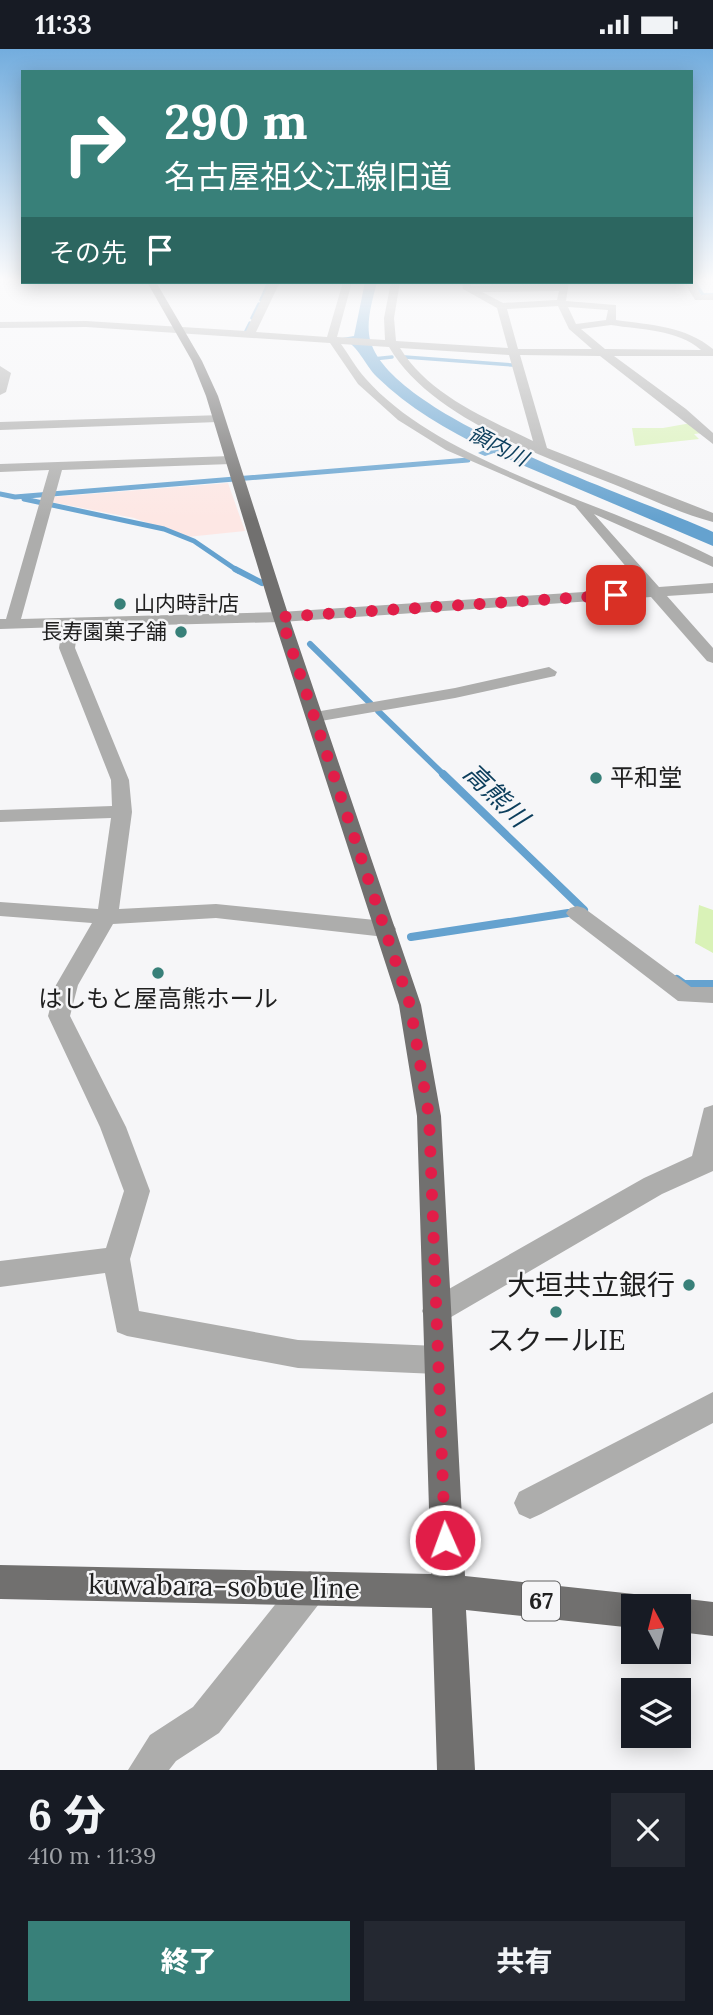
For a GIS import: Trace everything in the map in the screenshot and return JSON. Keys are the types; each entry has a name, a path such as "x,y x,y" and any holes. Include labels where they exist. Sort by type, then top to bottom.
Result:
{"main road":[{"path":"195,358 218,418 410,1005 429,1116 456,1770"},
{"name":"kuwabara-sobue line","path":"0,1582 448,1591"},
{"name":"67","path":"448,1591 621,1610"},
{"path":"691,1616 713,1619"}],"street":[{"path":"346,358 354,373 407,419 461,451 713,563"},
{"path":"399,358 405,366 457,407 541,448 713,518"},
{"path":"516,358 541,448"},
{"path":"609,358 682,411 713,440"},
{"path":"0,369 5,373 0,392"},
{"path":"0,426 218,418"},
{"path":"0,468 231,460"},
{"path":"57,466 6,624 281,617 713,589"},
{"path":"578,503 713,658"},
{"path":"71,622 67,649 120,780 122,812 107,918 83,953 67,985 60,1016 113,1127 137,1191 116,1259 127,1322 298,1354 438,1360"},
{"path":"315,717 455,693 549,672"},
{"path":"0,816 122,812"},
{"path":"0,909 107,918 216,911 385,929"},
{"path":"577,913 686,995 713,995"},
{"path":"436,1311 653,1185 704,1163 713,1115"},
{"path":"0,1274 116,1259"},
{"path":"530,1503 713,1407"},
{"path":"147,1770 163,1748 206,1720 310,1588"}],"shaded area":[{"path":"228,483 245,531 187,537 134,518 51,502 52,497"}],"green space":[{"path":"691,423 703,433 694,434 699,439 635,446 632,428 663,428"},
{"path":"699,905 713,910 713,953 695,943"}],"water":[{"name":"領内川","path":"362,358 381,358 384,365 417,395 464,424 518,451 713,532 713,546 494,453 485,456 478,453 486,449 443,426 402,399"}],"waterway":[{"path":"373,359 380,358"},
{"path":"423,358 512,365"},
{"path":"0,494 15,497 468,460"},
{"name":"高熊川","path":"24,499 164,529 194,541 235,569"},
{"name":"高熊川","path":"235,569 262,583"},
{"name":"高熊川","path":"310,644 371,704"},
{"name":"高熊川","path":"378,711 445,776"},
{"name":"高熊川","path":"443,774 584,910"},
{"path":"411,937 568,913"},
{"name":"高熊川","path":"677,979 684,984 713,984"}],"place":[{"name":"山内時計店","path":"120,604"},
{"name":"長寿園菓子舗","path":"181,632"},
{"name":"平和堂","path":"596,778"},
{"name":"はしもと屋高熊ホール","path":"158,973"},
{"name":"大垣共立銀行","path":"689,1285"},
{"name":"スクールIE","path":"556,1312"}],"route":[{"path":"445,1540 429,1116 418,1044 410,1005 281,617 616,595"}]}
